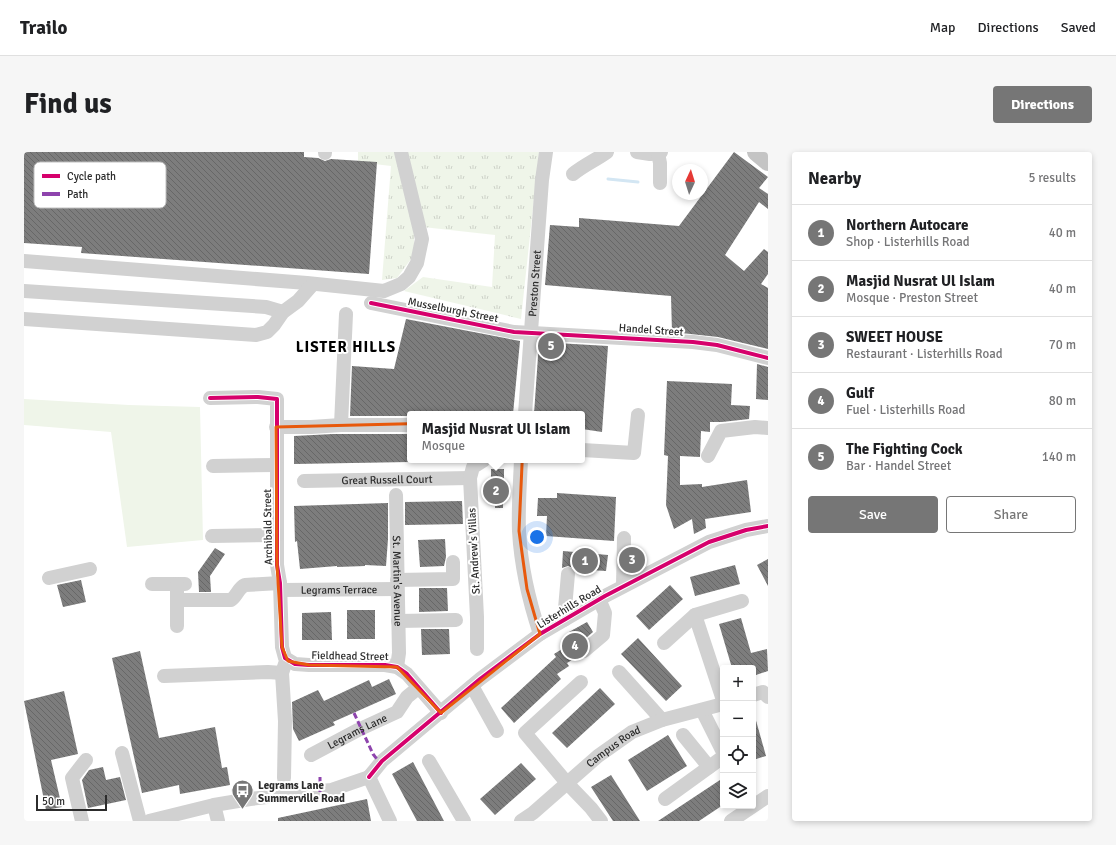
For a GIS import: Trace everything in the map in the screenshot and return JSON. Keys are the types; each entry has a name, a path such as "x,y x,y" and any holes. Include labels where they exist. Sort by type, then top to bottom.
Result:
{"street":[{"path":"24,261 384,291 401,284 409,277 417,263 422,239 401,152"},
{"name":"Preston Street","path":"525,411 542,180 546,152"},
{"path":"573,174 584,165 607,152"},
{"path":"637,152 650,154 660,152 660,183"},
{"path":"24,319 256,335 267,332 283,312 298,301 313,284"},
{"path":"24,291 266,307 283,312"},
{"name":"Musselburgh Street","path":"371,303 514,332 531,334"},
{"path":"341,425 346,314"},
{"name":"Handel Street","path":"531,334 693,342 717,345 768,358"},
{"name":"Archibald Street","path":"210,398 268,397 277,399 277,565 280,586 282,647 285,658 284,778"},
{"path":"585,450 634,453 638,416"},
{"path":"276,427 407,425"},
{"path":"708,456 721,431 755,427 768,428"},
{"path":"470,478 472,467 479,463"},
{"path":"521,463 519,531 523,566 533,612 540,634"},
{"path":"213,466 276,465"},
{"name":"Great Russell Court","path":"304,480 396,487 470,478"},
{"name":"St. Andrew's Villas","path":"470,478 477,617 476,649"},
{"name":"St. Martin's Avenue","path":"396,487 399,653 397,667"},
{"name":"Listerhills Road","path":"369,777 382,761 472,686 540,634 599,599 709,542 746,530 768,526"},
{"path":"212,536 277,535"},
{"path":"623,586 624,538"},
{"name":"Legrams Terrace","path":"177,600 231,600 235,598 242,586 245,585 280,586 397,584 453,579 453,562"},
{"path":"49,578 90,569"},
{"path":"564,620 568,574"},
{"path":"152,584 182,584 177,600 177,626"},
{"path":"584,651 603,635 605,613 599,599"},
{"path":"664,643 695,615 742,601"},
{"path":"695,615 720,691"},
{"path":"398,621 456,620"},
{"name":"Fieldhead Street","path":"164,676 268,672 295,664 385,665 397,667 407,674 441,713"},
{"path":"619,672 662,720"},
{"path":"582,682 525,733 567,783 591,808 600,821"},
{"path":"472,686 497,731"},
{"name":"Legrams Lane","path":"311,755 358,730 397,712 403,701 418,688"},
{"path":"756,694 763,692 768,697"},
{"name":"Campus Road","path":"521,821 533,813 598,756 632,732 662,720 720,705"},
{"path":"702,710 720,746"},
{"path":"683,735 709,767"},
{"path":"122,753 140,821"},
{"path":"665,799 720,759"},
{"path":"82,821 72,778 86,760"},
{"path":"429,761 464,821"},
{"path":"149,821 184,817 214,805 250,799 331,790 369,777 390,821"},
{"path":"731,821 768,796"},
{"path":"214,805 218,821"}],"highlighted area":[{"path":"524,421 519,531 527,589 540,634 441,713 397,667 309,665 288,661 282,647 277,565 276,427"}],"green space":[{"path":"358,152 539,152 521,319 404,291 423,277 492,287 495,235 414,226 414,255 397,278 382,280 391,166 358,162"},
{"path":"24,399 129,405 200,407 203,540 127,547 111,432 24,425"}],"building":[{"path":"24,152 304,152 304,157 318,158 325,161 331,159 377,162 369,274 81,253 82,247 24,243"},
{"path":"734,152 768,177 759,188 768,194 768,209 759,202 725,255 744,271 764,249 768,252 768,274 761,284 768,288 768,349 718,337 672,332 671,296 545,285 550,225 579,227 579,218 679,226 698,200 708,200 708,187"},
{"path":"406,319 520,341 513,411 407,411 407,416 350,416 352,366 394,369"},
{"path":"539,342 608,346 602,432 585,429 585,411 534,411"},
{"path":"757,364 768,367 768,400 756,399"},
{"path":"667,381 732,384 731,405 750,406 749,419 710,422 710,432 701,431 700,457 680,456 680,485 702,484 702,487 747,480 751,512 705,519 706,528 694,534 692,519 674,529 666,505 668,456 664,455"},
{"path":"333,434 407,434 407,462 294,464 294,436"},
{"path":"491,469 504,469 504,484 501,484 503,508 495,508 495,505 491,505"},
{"path":"557,493 616,497 614,541 546,536 547,516 537,516 538,498 557,498"},
{"path":"462,501 463,524 405,525 405,502"},
{"path":"388,503 386,566 365,565 300,569 297,541 295,542 294,506"},
{"path":"445,539 446,557 444,566 420,567 418,540"},
{"path":"215,548 225,554 210,576 211,592 199,592 198,572"},
{"path":"563,551 608,555 606,571 575,569 568,566 562,568"},
{"path":"768,559 768,586 757,565"},
{"path":"735,565 740,584 695,596 690,577"},
{"path":"81,580 86,602 63,607 57,585"},
{"path":"670,585 683,599 649,630 636,616"},
{"path":"419,588 447,588 448,611 419,612"},
{"path":"347,610 375,610 375,639 347,639"},
{"path":"331,612 332,640 302,640 302,613"},
{"path":"741,618 751,653 767,649 768,671 756,675 756,665 731,665 719,624"},
{"path":"587,622 593,632 571,652 575,658 567,663 569,666 557,674 561,679 514,723 501,708 556,657 554,654 575,641 569,632"},
{"path":"421,629 449,629 450,654 422,655"},
{"path":"638,638 682,686 666,701 621,654"},
{"path":"140,651 159,738 215,727 222,768 227,767 230,785 180,794 179,785 142,793 112,658"},
{"path":"389,679 396,694 333,722 335,725 299,741 293,729 292,702 318,690 324,701 369,680 372,687"},
{"path":"600,688 615,704 567,748 552,733"},
{"path":"64,691 78,754 51,760 62,807 46,810 24,701"},
{"path":"756,721 766,756 756,759"},
{"path":"668,735 687,766 647,791 628,760"},
{"path":"413,762 444,821 417,821 392,774"},
{"path":"521,763 536,779 495,815 480,799"},
{"path":"103,767 106,780 120,777 126,800 88,808 82,780 89,770"},
{"path":"611,775 640,821 613,821 591,787"},
{"path":"720,780 720,807 699,821 658,821"},
{"path":"367,799 371,821 278,821 278,818"}],"waterway":[{"path":"608,179 638,182"}],"marked path":[{"path":"354,713 373,754 380,763"},
{"path":"320,774 320,792"}],"cycle path":[{"path":"371,303 514,332 693,342 717,345 768,358"},
{"path":"210,398 258,397 277,399 277,565 280,583 282,647 285,658 295,664 385,665 397,667 407,674 441,713"},
{"path":"369,777 382,761 480,679 540,634 605,596 709,542 746,530 768,526"}],"place":[{"name":"The Fighting Cock","path":"551,346"},
{"name":"Masjid Nusrat Ul Islam","path":"496,491"},
{"name":"SWEET HOUSE","path":"632,560"},
{"name":"Northern Autocare","path":"585,561"},
{"name":"Gulf","path":"575,646"},
{"name":"Legrams Lane Summerville Road","path":"242,810"}],"district":[{"name":"LISTER HILLS","path":"346,347"}]}
